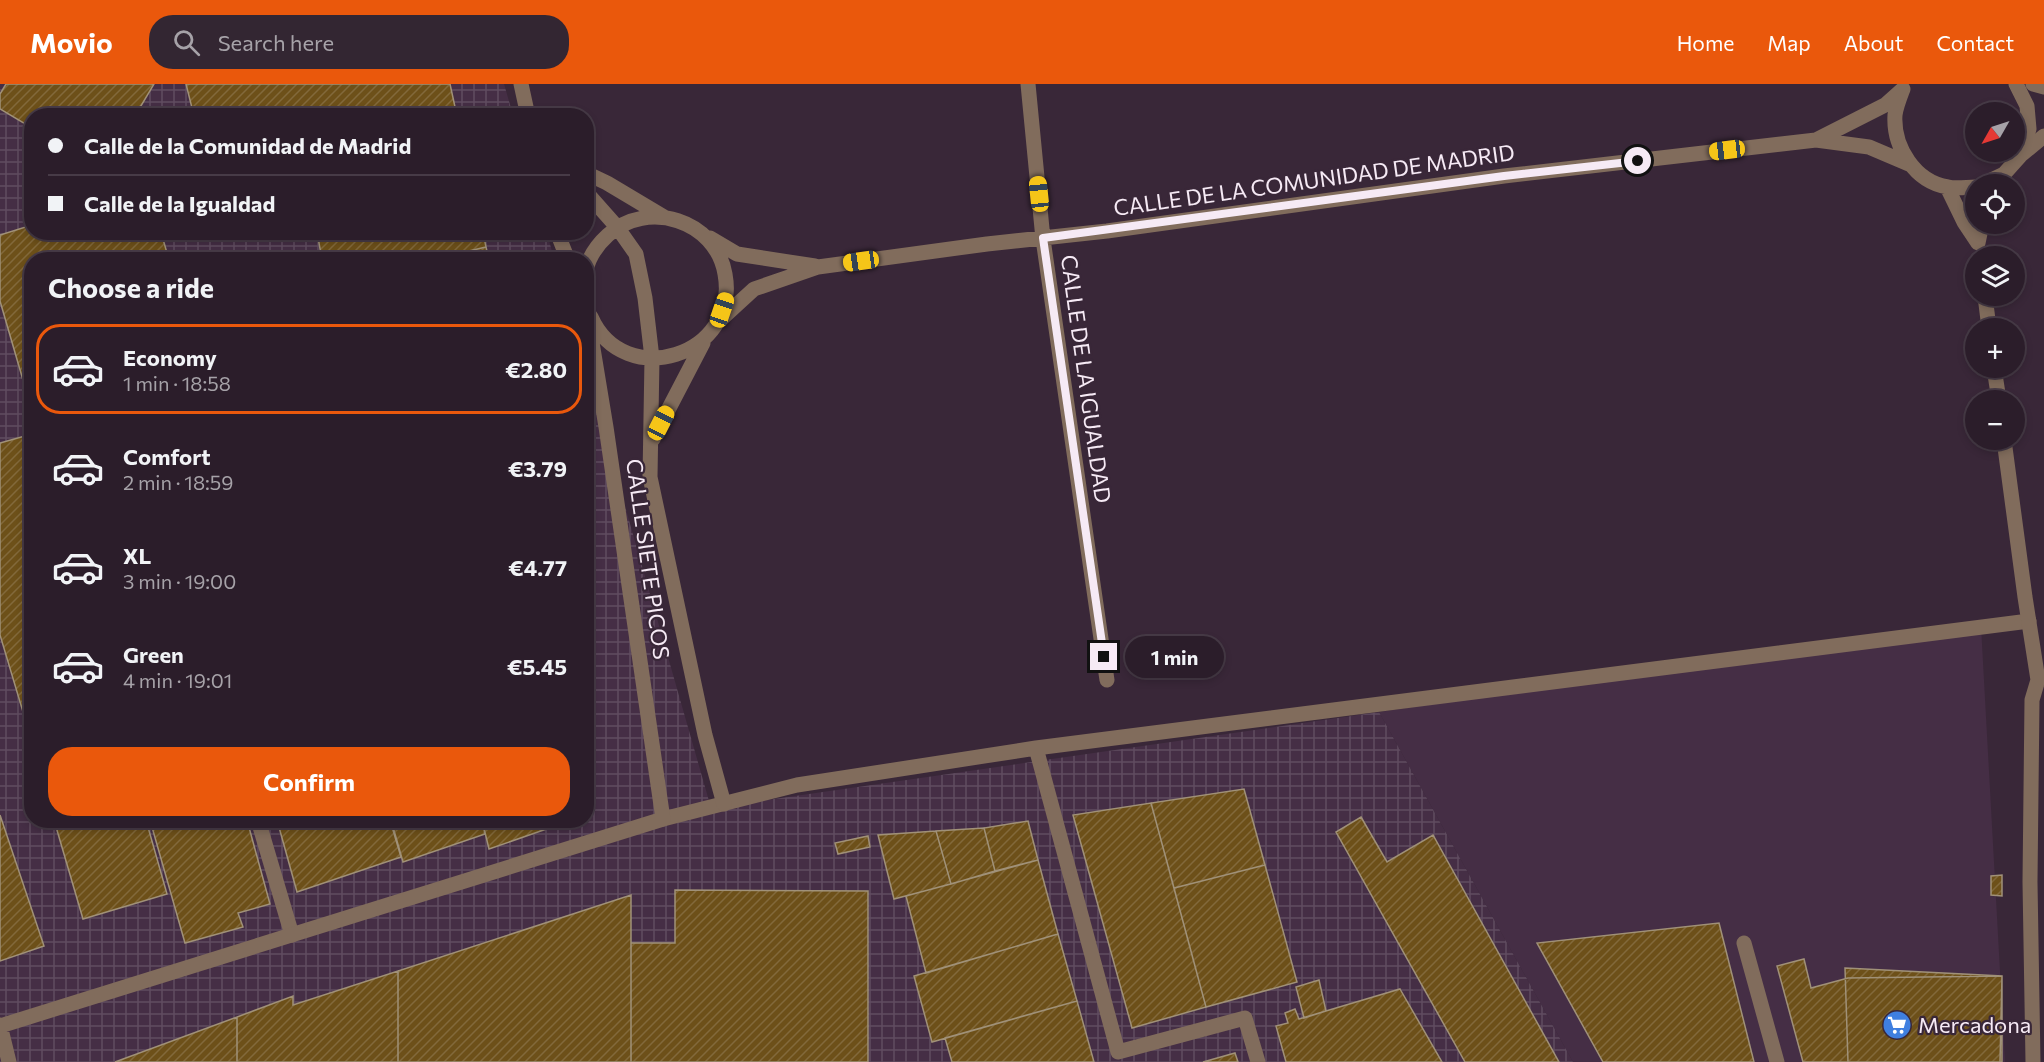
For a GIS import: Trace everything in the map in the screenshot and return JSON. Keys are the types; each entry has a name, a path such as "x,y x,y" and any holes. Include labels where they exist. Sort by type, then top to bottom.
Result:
{"street":[{"path":"521,84 526,108"},
{"name":"CALLE DE LA IGUALDAD","path":"1028,84 1043,238 1107,680"},
{"path":"2016,84 2027,106 2029,129 2025,141"},
{"path":"2033,84 2044,87"},
{"path":"1905,86 1895,114 1897,141 1909,164"},
{"name":"CALLE DE LA COMUNIDAD DE MADRID","path":"1816,140 1885,105 1905,86"},
{"path":"2025,151 2044,136"},
{"name":"CALLE DE LA COMUNIDAD DE MADRID","path":"818,267 1504,176 1816,140 1869,147 1909,164 1927,179 1947,187"},
{"path":"594,177 664,217 688,224 737,254 818,267"},
{"path":"1965,187 1947,187 1976,246"},
{"path":"594,201 636,254 645,298 652,358 650,477 705,735 724,804"},
{"path":"594,253 598,244 616,227 640,218 664,217"},
{"path":"700,232 716,250 725,274 726,298 718,322"},
{"path":"652,441 705,339 718,322 754,289 818,267"},
{"path":"594,324 614,345 636,356 661,359 685,352 705,339"},
{"name":"CALLE SIETE PICOS","path":"594,354 663,819"},
{"path":"2005,450 2029,621 2041,678 2032,700 2030,882 2032,1062"},
{"path":"9,1062 0,1025 663,819 797,785 1036,748 2029,621"},
{"path":"1036,748 1118,1052 1245,1018 1258,1062"},
{"path":"260,828 292,935"},
{"path":"1744,943 1777,1062"}],"shaded area":[{"path":"0,84 504,84 511,108 24,108 24,240 549,240 552,252 24,252 24,828 594,828 594,398 711,808 1379,712 1573,1062 0,1062"},
{"path":"1981,626 2005,1062 1573,1062 1379,712"}],"building":[{"path":"6,84 154,84 140,108 24,108 24,123 0,109 0,94"},
{"path":"186,84 450,84 455,108 192,108"},
{"path":"24,228 24,240 163,240 167,252 24,252 24,384 0,301 0,235"},
{"path":"318,240 485,240 486,247 464,252 321,252"},
{"path":"486,247 487,252 465,252"},
{"path":"24,436 24,715 0,635 0,443"},
{"path":"1244,789 1265,865 1174,888 1151,803"},
{"path":"1151,803 1206,1007 1132,1028 1073,815"},
{"path":"0,815 44,946 0,961"},
{"path":"1361,817 1387,862 1433,835 1559,1062 1465,1062 1336,832"},
{"path":"1028,821 1038,860 995,871 984,828"},
{"path":"56,828 148,828 167,894 83,919"},
{"path":"152,828 249,828 270,904 238,913 243,927 185,943"},
{"path":"279,828 392,828 401,857 297,892"},
{"path":"393,828 484,828 485,834 403,862"},
{"path":"484,828 549,828 489,849"},
{"path":"984,828 995,871 951,884 936,831"},
{"path":"936,831 951,884 894,899 878,835"},
{"path":"868,836 870,847 838,854 835,843"},
{"path":"1038,860 1058,934 926,973 906,896"},
{"path":"1265,865 1297,982 1206,1007 1174,888"},
{"path":"2002,875 2002,896 1991,895 1991,876"},
{"path":"675,890 868,891 868,1062 631,1062 631,943 675,943"},
{"path":"631,895 631,1062 398,1062 398,971"},
{"path":"1719,923 1754,1062 1603,1062 1537,943"},
{"path":"1058,934 1077,1001 932,1042 914,976"},
{"name":"Mercadona","path":"1804,959 1811,988 1848,978 2002,976 2002,1062 1803,1062 1777,966"},
{"name":"Mercadona","path":"1845,968 2002,976 2000,1062 1848,1062"},
{"path":"398,971 398,1062 237,1062 237,1017 293,996 293,1005"},
{"path":"1319,980 1326,1011 1304,1018 1296,987"},
{"path":"1400,989 1442,1062 1286,1062 1276,1026 1288,1023 1285,1013 1295,1009 1299,1019"},
{"path":"1077,1001 1094,1062 952,1062 945,1038"},
{"path":"237,1017 237,1062 115,1062"},
{"path":"1235,1053 1238,1062 1203,1062"}],"place":[{"name":"Mercadona","path":"1897,1025"}],"route":[{"path":"1104,657 1043,238 1504,176 1638,161"}]}
